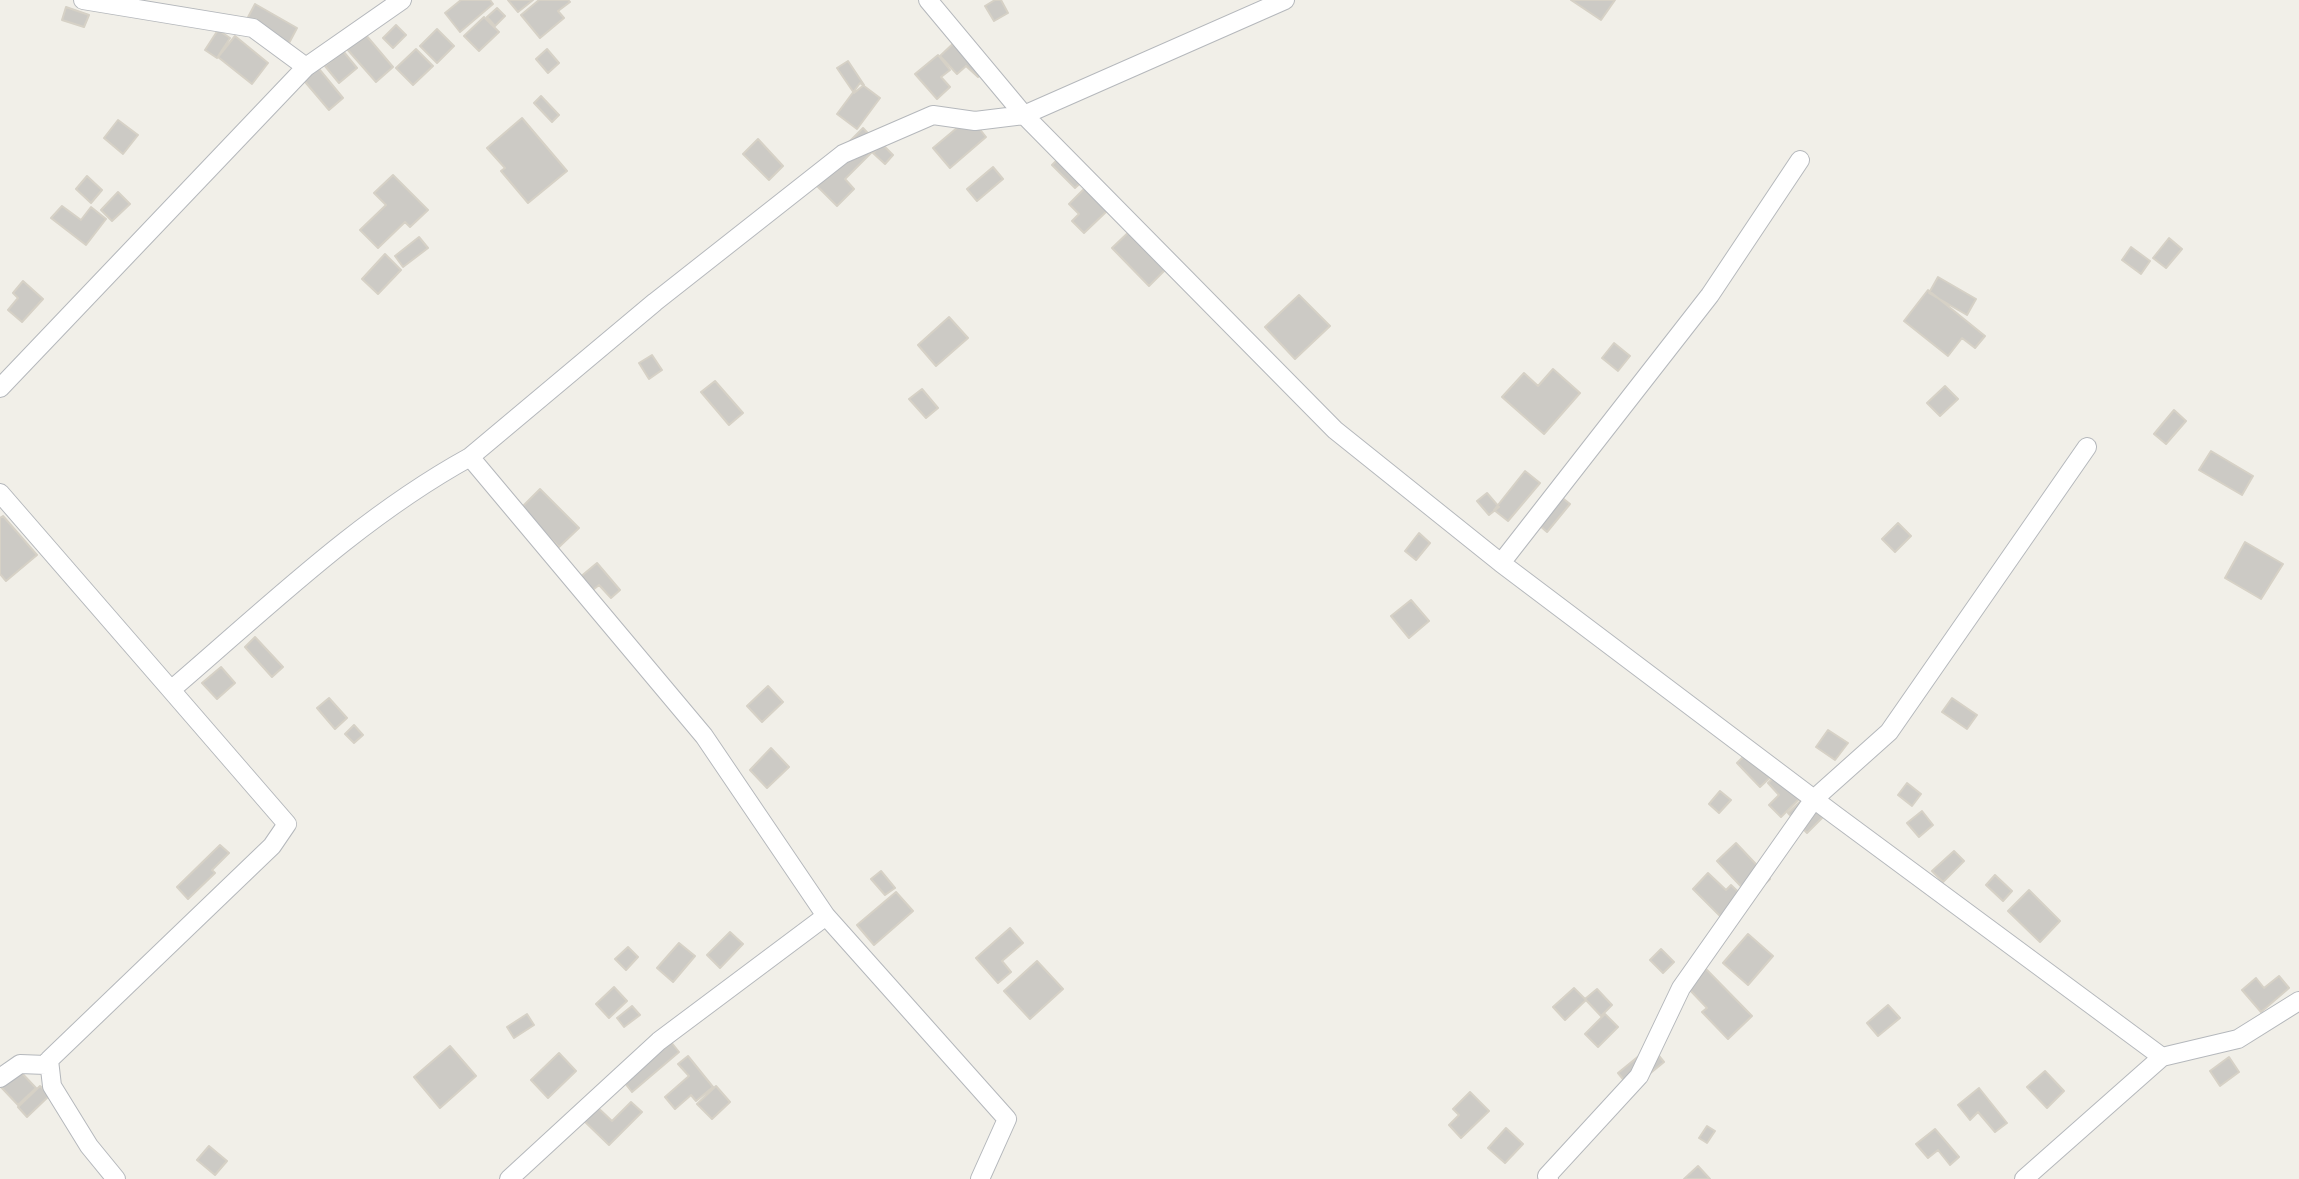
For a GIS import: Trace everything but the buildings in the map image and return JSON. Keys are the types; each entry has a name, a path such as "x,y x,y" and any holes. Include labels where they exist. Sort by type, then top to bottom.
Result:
{"street":[{"path":"83,0 253,28 306,67"},
{"path":"0,388 306,67 402,0"},
{"path":"928,0 1024,115 1335,430 1501,563 2162,1056"},
{"path":"171,690 347,539 435,476 470,457 654,302 843,154 933,115 975,121 1024,115 1286,0"},
{"path":"1501,563 1710,295 1800,160"},
{"path":"1546,1178 1639,1076 1681,988 1814,799 1889,732 2087,447"},
{"path":"470,457 704,736 826,916 1007,1119 980,1179"},
{"path":"0,493 287,824 272,846 46,1065 20,1064 0,1078"},
{"path":"509,1179 659,1041 826,916"},
{"path":"2024,1179 2162,1056 2238,1040 2299,1001"},
{"path":"49,1060 52,1087 89,1146 116,1179"}]}
